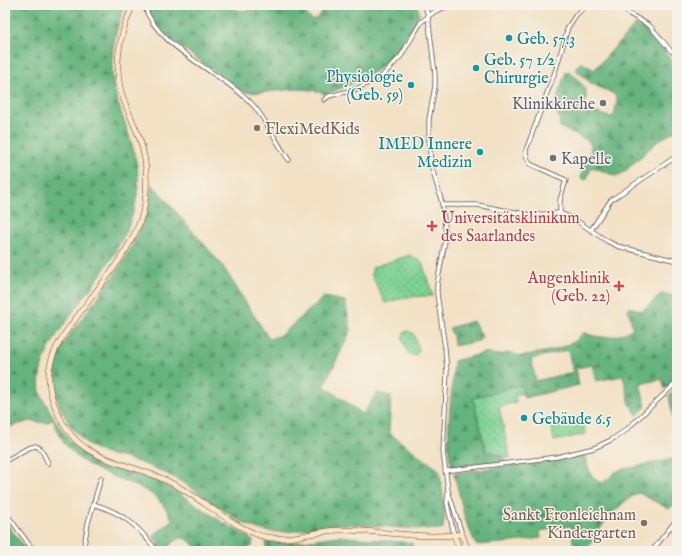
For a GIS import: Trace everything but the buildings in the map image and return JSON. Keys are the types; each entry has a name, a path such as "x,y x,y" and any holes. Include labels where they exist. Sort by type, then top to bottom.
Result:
{"street":[{"path":"133,5 120,40 118,76 125,103 142,147 146,164 146,192 144,208 130,242 62,337 51,362 49,390 59,417 68,431 90,452 108,460 152,473 243,527 263,536 287,538 343,530 414,536 462,534"},
{"path":"144,5 150,20 168,40 252,103 289,160"},
{"path":"424,5 428,16 435,74 435,86 429,119 431,164 442,205 446,239 437,285 447,372 443,436 445,471 448,490 468,551"},
{"path":"324,100 329,96 354,90 371,83 389,71 401,56 421,22 428,16 450,5"},
{"path":"560,213 560,200 566,180 528,161 526,150 556,69 568,27 576,15 587,5"},
{"path":"624,5 625,10 628,13 650,26 672,51 677,54"},
{"path":"591,230 611,200 677,156"},
{"path":"442,205 477,205 531,215 560,213 617,246 677,261"},
{"path":"445,471 557,458 594,448 612,440 626,430 677,382"},
{"path":"5,461 28,448 36,446 41,449 48,463"},
{"path":"83,551 93,504 101,478"},
{"path":"448,490 447,502 454,535 460,551"},
{"path":"93,504 127,518 143,533 158,551"},
{"path":"5,512 34,551"},
{"path":"652,551 677,519"}],"green space":[{"path":"272,4 303,5 307,15 312,20 318,18 326,5 417,5 419,14 416,25 390,59 377,70 350,84 325,94 304,89 252,92 241,91 169,38 151,19 147,5 229,5 243,11"},
{"path":"5,5 125,5 115,37 112,70 118,104 135,155 138,182 137,195 127,229 119,245 47,352 39,381 41,395 71,442 81,451 97,461 141,474 168,487 225,524 249,537 253,541 252,546 244,551 197,551 190,541 179,538 164,550 160,547 154,535 172,519 154,495 90,466 72,452 66,445 53,420 45,423 30,421 5,428"},
{"path":"635,25 646,30 677,67 677,130 659,140 623,173 616,176 592,167 586,180 581,178 584,162 591,152 591,145 587,140 560,127 559,117 554,107 566,72 569,71 581,83 585,90 585,105 587,110 610,117 614,116 617,99 614,94 592,84 577,71 576,67 581,62 594,70"},
{"path":"152,184 222,265 269,339 281,335 324,297 345,301 351,330 324,386 363,414 377,393 391,396 389,433 439,470 444,510 444,524 442,529 414,529 344,524 282,532 266,531 254,528 222,510 176,478 136,461 97,450 83,440 76,432 60,407 55,390 54,377 58,356 65,342 130,251 143,220"},
{"path":"410,255 422,262 433,296 407,297 385,303 371,274 373,267"},
{"path":"661,294 677,296 677,377 665,389 662,379 640,384 646,407 637,415 630,404 623,376 596,381 592,365 576,368 579,385 524,398 521,385 473,398 486,453 495,453 504,459 504,462 453,468 450,460 449,433 454,361 488,352 494,355 511,353 521,356 554,350 574,342 584,332 590,335 602,337 615,336 633,328 628,310 630,307 642,311","holes":["568,350 573,372 536,381 531,359"]},
{"path":"473,321 482,336 479,341 454,346 453,336 449,328"},
{"path":"407,331 413,333 419,349 418,353 414,356 408,353 402,338 404,333"},
{"path":"521,385 523,393 515,395 516,402 499,407 510,458 486,451 473,398"},
{"path":"677,387 677,445 669,396"},
{"path":"582,417 586,434 554,441 551,424"},
{"path":"584,454 592,475 601,483 620,470 677,458 677,502 669,509 639,493 631,497 616,509 609,517 588,548 574,549 571,526 540,531 541,538 476,545 465,519 454,473 557,460"},
{"path":"5,521 27,551 5,551"},
{"path":"338,536 412,543 414,551 354,551 354,549 325,551 324,547 318,546 298,551 265,551 266,542 289,543"}],"place":[{"name":"Geb. 57.3","path":"509,38"},
{"name":"Geb. 57 1/2 Chirurgie","path":"476,68"},
{"name":"Physiologie (Geb. 59)","path":"411,85"},
{"name":"Klinikkirche","path":"603,103"},
{"name":"FlexiMedKids","path":"257,128"},
{"name":"IMED Innere Medizin","path":"480,152"},
{"name":"Kapelle","path":"553,158"},
{"name":"Universitätsklinikum des Saarlandes","path":"432,226"},
{"name":"Augenklinik (Geb. 22)","path":"619,286"},
{"name":"Gebäude 6.5","path":"524,418"},
{"name":"Sankt Fronleichnam Kindergarten","path":"644,523"}]}
